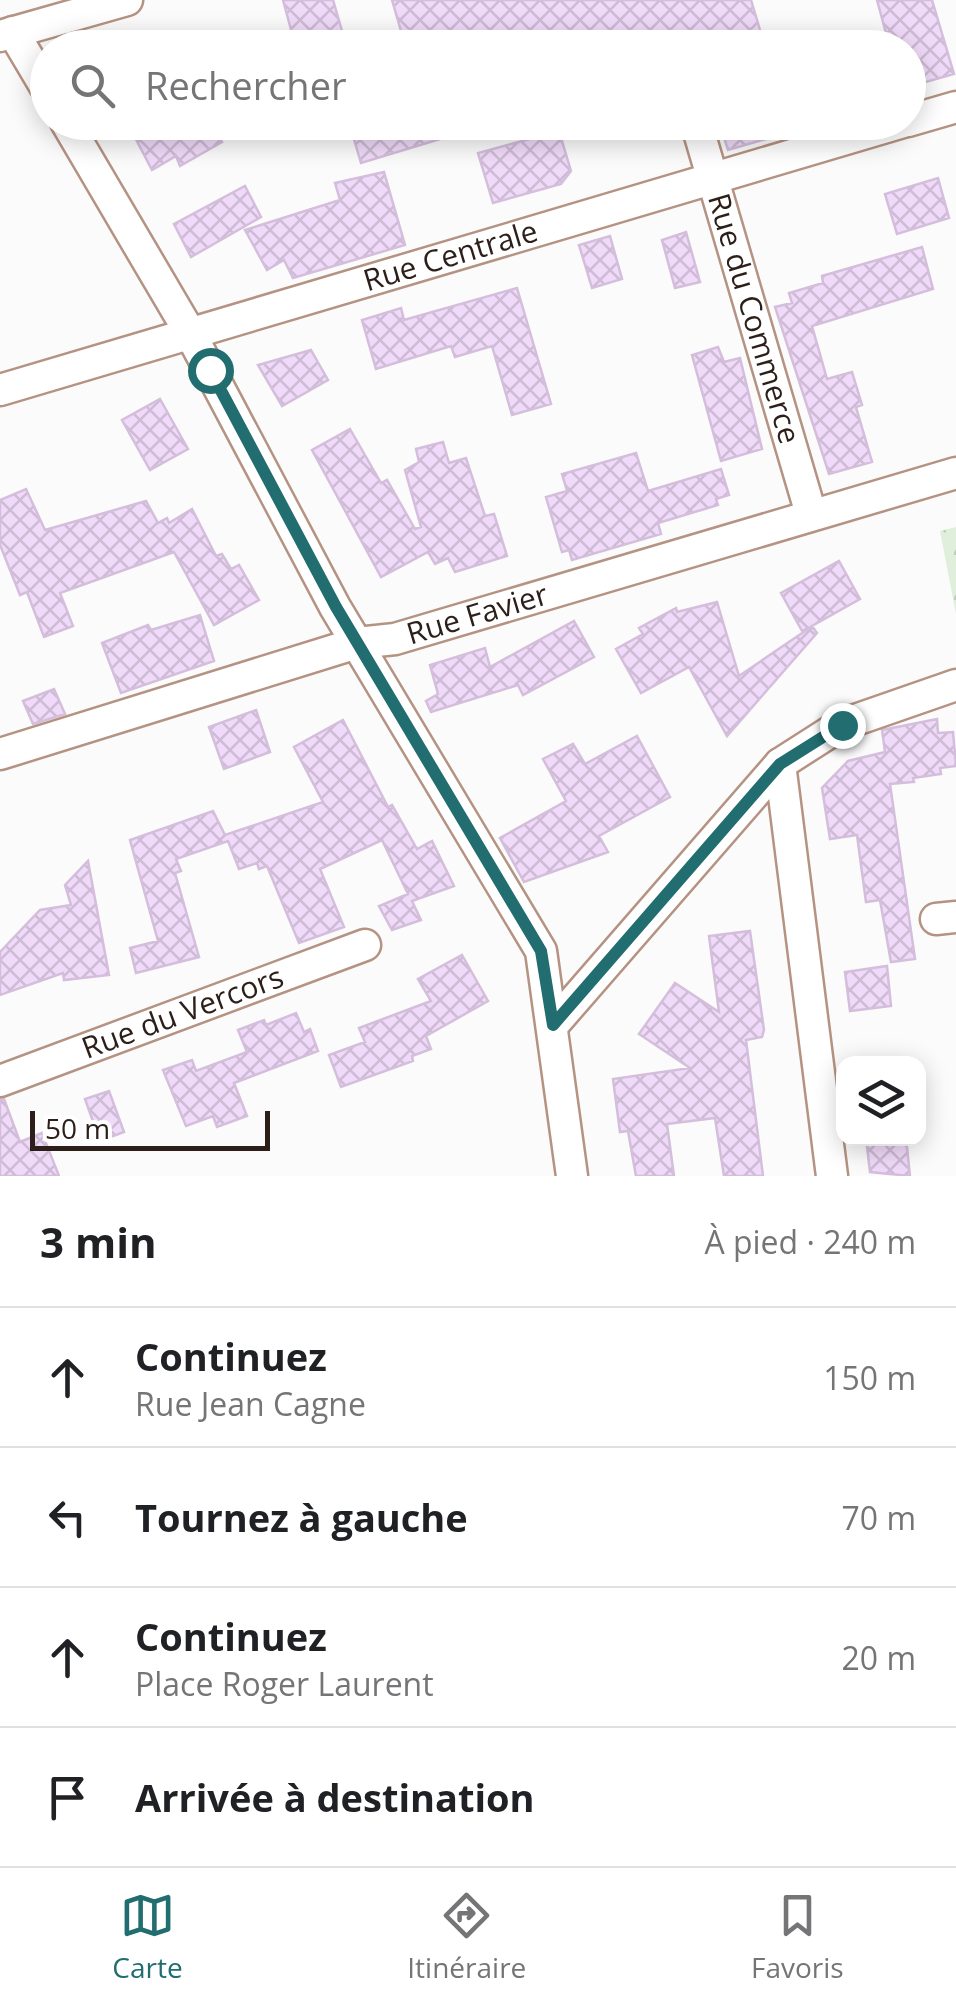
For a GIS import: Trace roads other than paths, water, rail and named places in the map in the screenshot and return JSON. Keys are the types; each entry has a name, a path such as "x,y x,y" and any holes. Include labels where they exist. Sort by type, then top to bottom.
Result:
{"street":[{"path":"30,67 6,34 127,0"},
{"name":"Rue Centrale","path":"926,116 956,107"},
{"path":"77,140 190,333 357,643 541,951 572,1176"},
{"name":"Rue du Commerce","path":"701,140 811,514"},
{"name":"Rue Centrale","path":"0,390 844,140"},
{"name":"Rue Favier","path":"0,754 357,643 395,639 956,473"},
{"path":"553,1025 780,764 842,725 956,685"},
{"path":"780,764 832,1176"},
{"name":"Rue du Vercors","path":"0,1081 365,945"}]}
